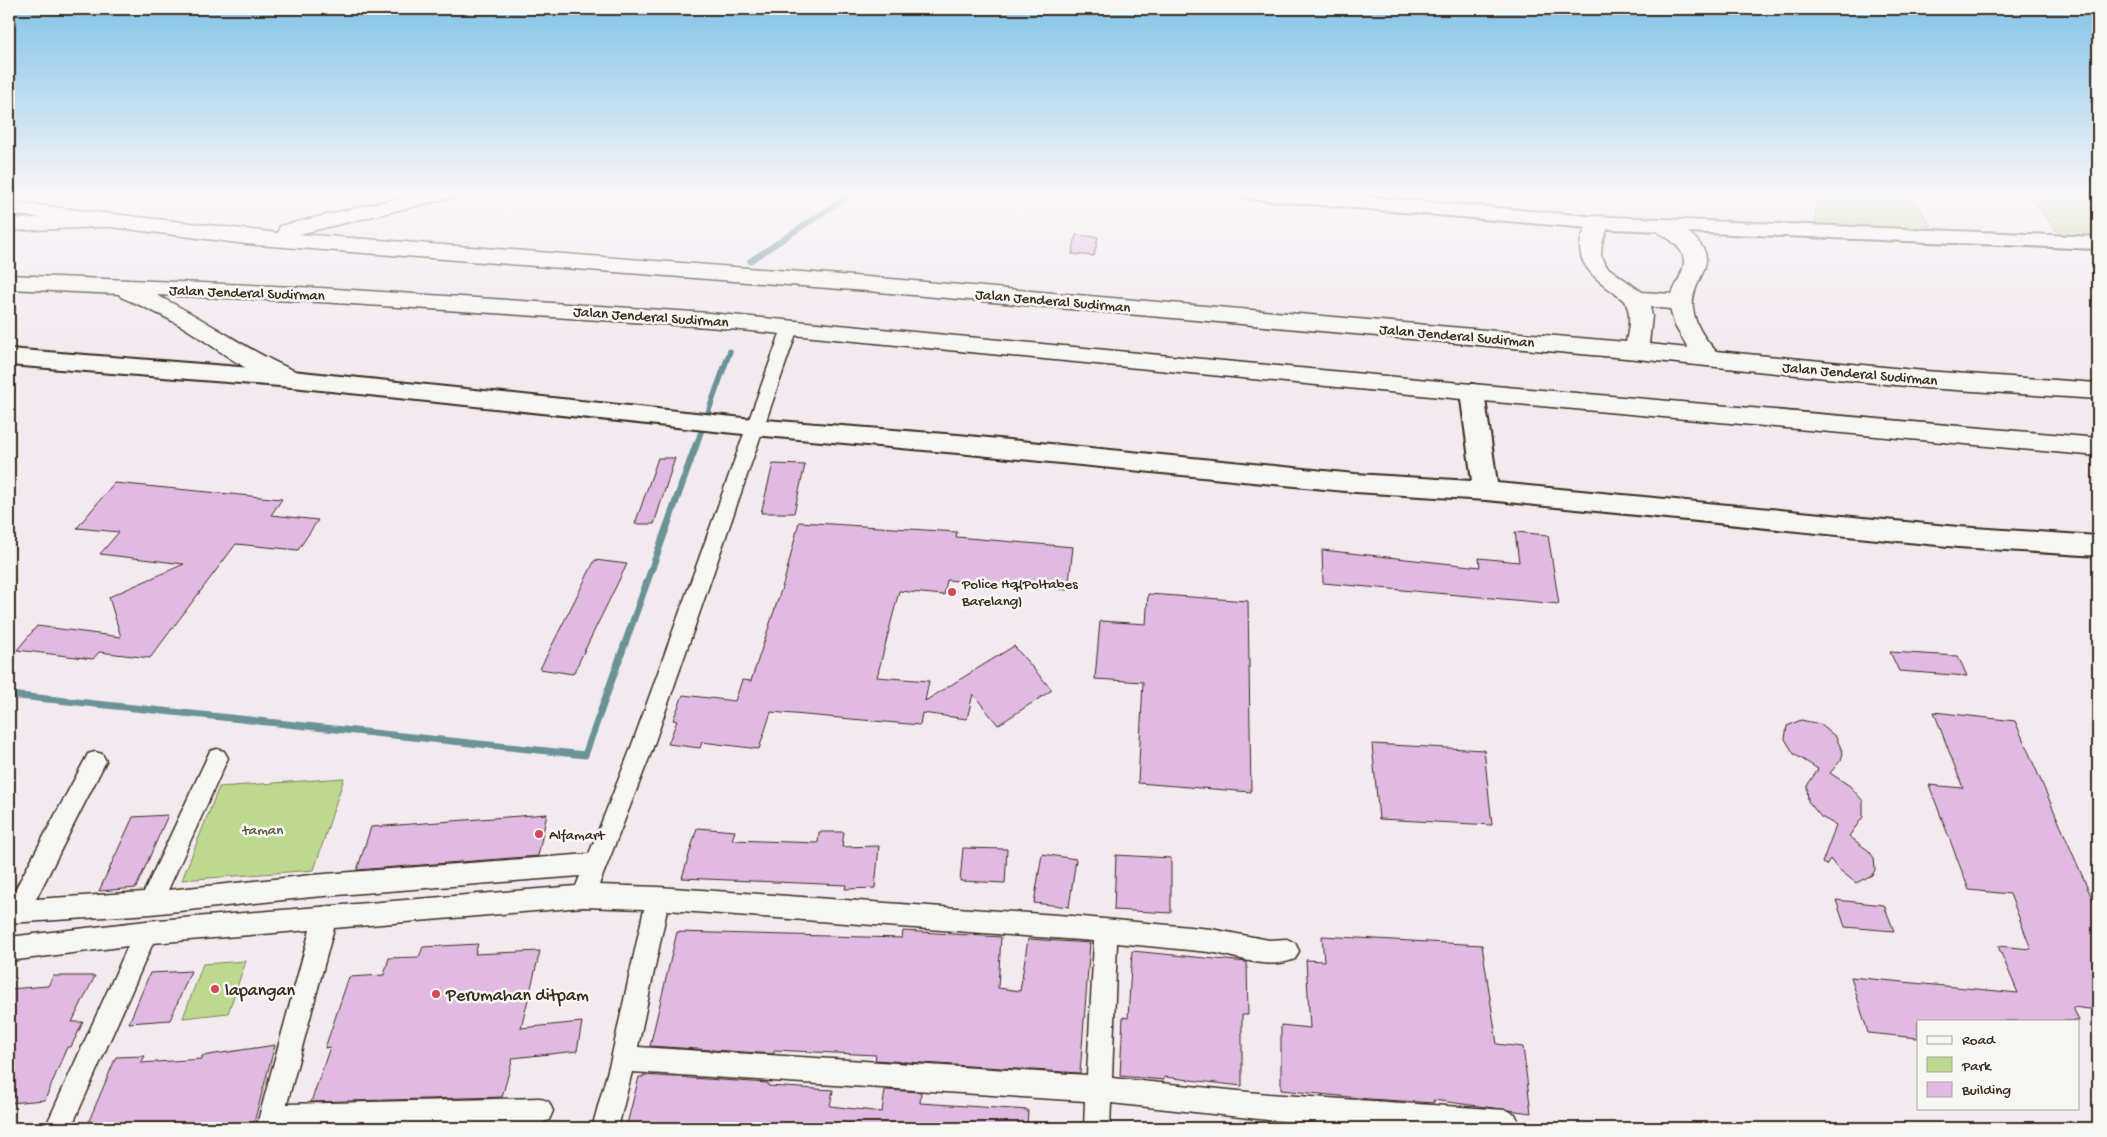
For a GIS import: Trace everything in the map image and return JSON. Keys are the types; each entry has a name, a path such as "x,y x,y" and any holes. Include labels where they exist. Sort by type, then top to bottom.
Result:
{"main road":[{"name":"Jalan Jenderal Sudirman","path":"366,246 867,284 1637,350 2001,385 2098,391"},
{"path":"1591,246 1590,255 1599,271 1636,299 1681,302"},
{"path":"1689,246 1695,255 1696,267 1681,302 1687,328 1709,358"},
{"name":"Jalan Jenderal Sudirman","path":"9,277 20,283 320,295 709,320 1472,392 2098,446"},
{"path":"117,287 191,322 244,358 267,370 292,379"},
{"path":"1636,299 1641,316 1637,350"}],"street":[{"path":"583,896 640,752 736,481 753,427 790,328"},
{"path":"9,357 292,379 753,427 958,444 1355,483 1486,491 1958,537 2098,546"},
{"path":"1472,392 1486,491"},
{"path":"151,903 217,758"},
{"path":"13,912 95,761"},
{"path":"13,912 151,903 312,886 596,864"},
{"path":"9,948 146,932 583,896 658,898 1106,931 1211,941 1269,952 1287,951"},
{"path":"605,1128 623,1058 658,898"},
{"path":"325,918 269,1123 540,1111"},
{"path":"1097,1128 1106,931"},
{"path":"58,1128 146,932"},
{"path":"623,1058 1100,1089 1268,1107 1506,1123"}],"green space":[{"name":"taman","path":"344,778 314,870 182,880 219,787"},
{"name":"lapangan","path":"246,961 228,1013 183,1018 203,964"}],"building":[{"path":"1074,246 1096,246 1094,256 1072,254"},
{"path":"658,458 675,458 654,524 635,524"},
{"path":"773,464 805,465 794,513 761,513"},
{"path":"114,483 282,499 271,515 318,520 298,550 236,544 150,658 99,652 93,659 17,650 37,626 121,637 109,597 184,564 100,554 119,532 77,528"},
{"path":"799,522 957,532 956,537 1073,547 1068,590 947,580 944,595 899,591 877,677 929,681 925,701 1014,646 1052,690 998,725 973,694 967,719 922,713 920,725 771,712 759,749 702,742 700,748 668,744 677,721 673,720 683,695 735,701 742,680 751,681 785,578"},
{"path":"1515,532 1548,535 1559,604 1323,583 1322,550 1480,567 1479,558 1519,562"},
{"path":"595,560 627,564 573,674 540,669"},
{"path":"1148,594 1248,601 1251,792 1138,783 1143,682 1095,679 1100,621 1146,624"},
{"path":"1890,652 1958,656 1967,676 1899,671"},
{"path":"1934,712 2015,721 2098,912 2098,1010 2073,1007 2079,1020 1917,1020 1917,1038 1868,1033 1851,977 2018,993 1998,946 2031,949 2010,894 1969,890 1929,785 1963,788"},
{"path":"1801,720 1820,724 1836,737 1843,753 1841,760 1830,773 1850,786 1863,801 1863,817 1849,836 1869,851 1874,858 1875,870 1872,875 1856,883 1837,868 1830,859 1826,865 1822,863 1836,825 1821,817 1808,801 1807,786 1818,769 1794,754 1785,739 1787,726"},
{"path":"1372,744 1484,750 1492,825 1379,819"},
{"path":"547,814 538,856 357,870 371,827"},
{"path":"168,815 136,888 99,891 133,817"},
{"path":"697,828 735,831 732,840 818,843 819,832 844,832 842,847 879,846 875,888 845,889 846,885 682,878"},
{"path":"963,848 1007,849 1005,883 960,881"},
{"path":"1042,854 1076,859 1069,907 1034,903"},
{"path":"1116,855 1171,858 1171,913 1114,910"},
{"path":"1836,900 1884,905 1894,931 1845,927"},
{"path":"903,931 1001,937 998,988 1020,991 1028,939 1090,943 1080,1073 875,1060 876,1055 774,1050 774,1054 650,1046 677,932 902,938"},
{"path":"1322,936 1482,945 1497,1044 1523,1047 1531,1113 1433,1100 1434,1103 1369,1099 1281,1090 1281,1025 1310,1028 1306,960 1324,961"},
{"path":"478,944 475,954 540,951 521,1028 582,1022 577,1051 513,1058 502,1097 311,1102 330,1047 325,1048 349,977 384,975 389,958 419,957 423,947"},
{"path":"1132,951 1247,962 1248,1015 1242,1015 1242,1086 1164,1077 1164,1080 1120,1076 1123,1017 1128,1018"},
{"path":"191,971 170,1020 129,1023 150,973"},
{"path":"53,976 95,976 72,1022 83,1022 71,1047 67,1047 45,1100 9,1103 9,989 48,986"},
{"path":"275,1045 253,1126 238,1128 120,1128 121,1126 86,1128 116,1057 145,1056 141,1063 202,1059 202,1056"},
{"path":"643,1075 768,1083 768,1086 833,1090 830,1106 882,1112 885,1090 921,1092 920,1103 1028,1110 1027,1128 626,1128 639,1077 643,1077"}],"waterway":[{"path":"750,261 773,246"},
{"path":"696,446 730,351"},
{"path":"9,695 585,755 696,445"}],"place":[{"name":"Police Hq(Poltabes Barelang)","path":"952,592"},
{"name":"Alfamart","path":"539,834"},
{"name":"lapangan","path":"215,989"},
{"name":"Perumahan ditpam","path":"436,994"}]}
